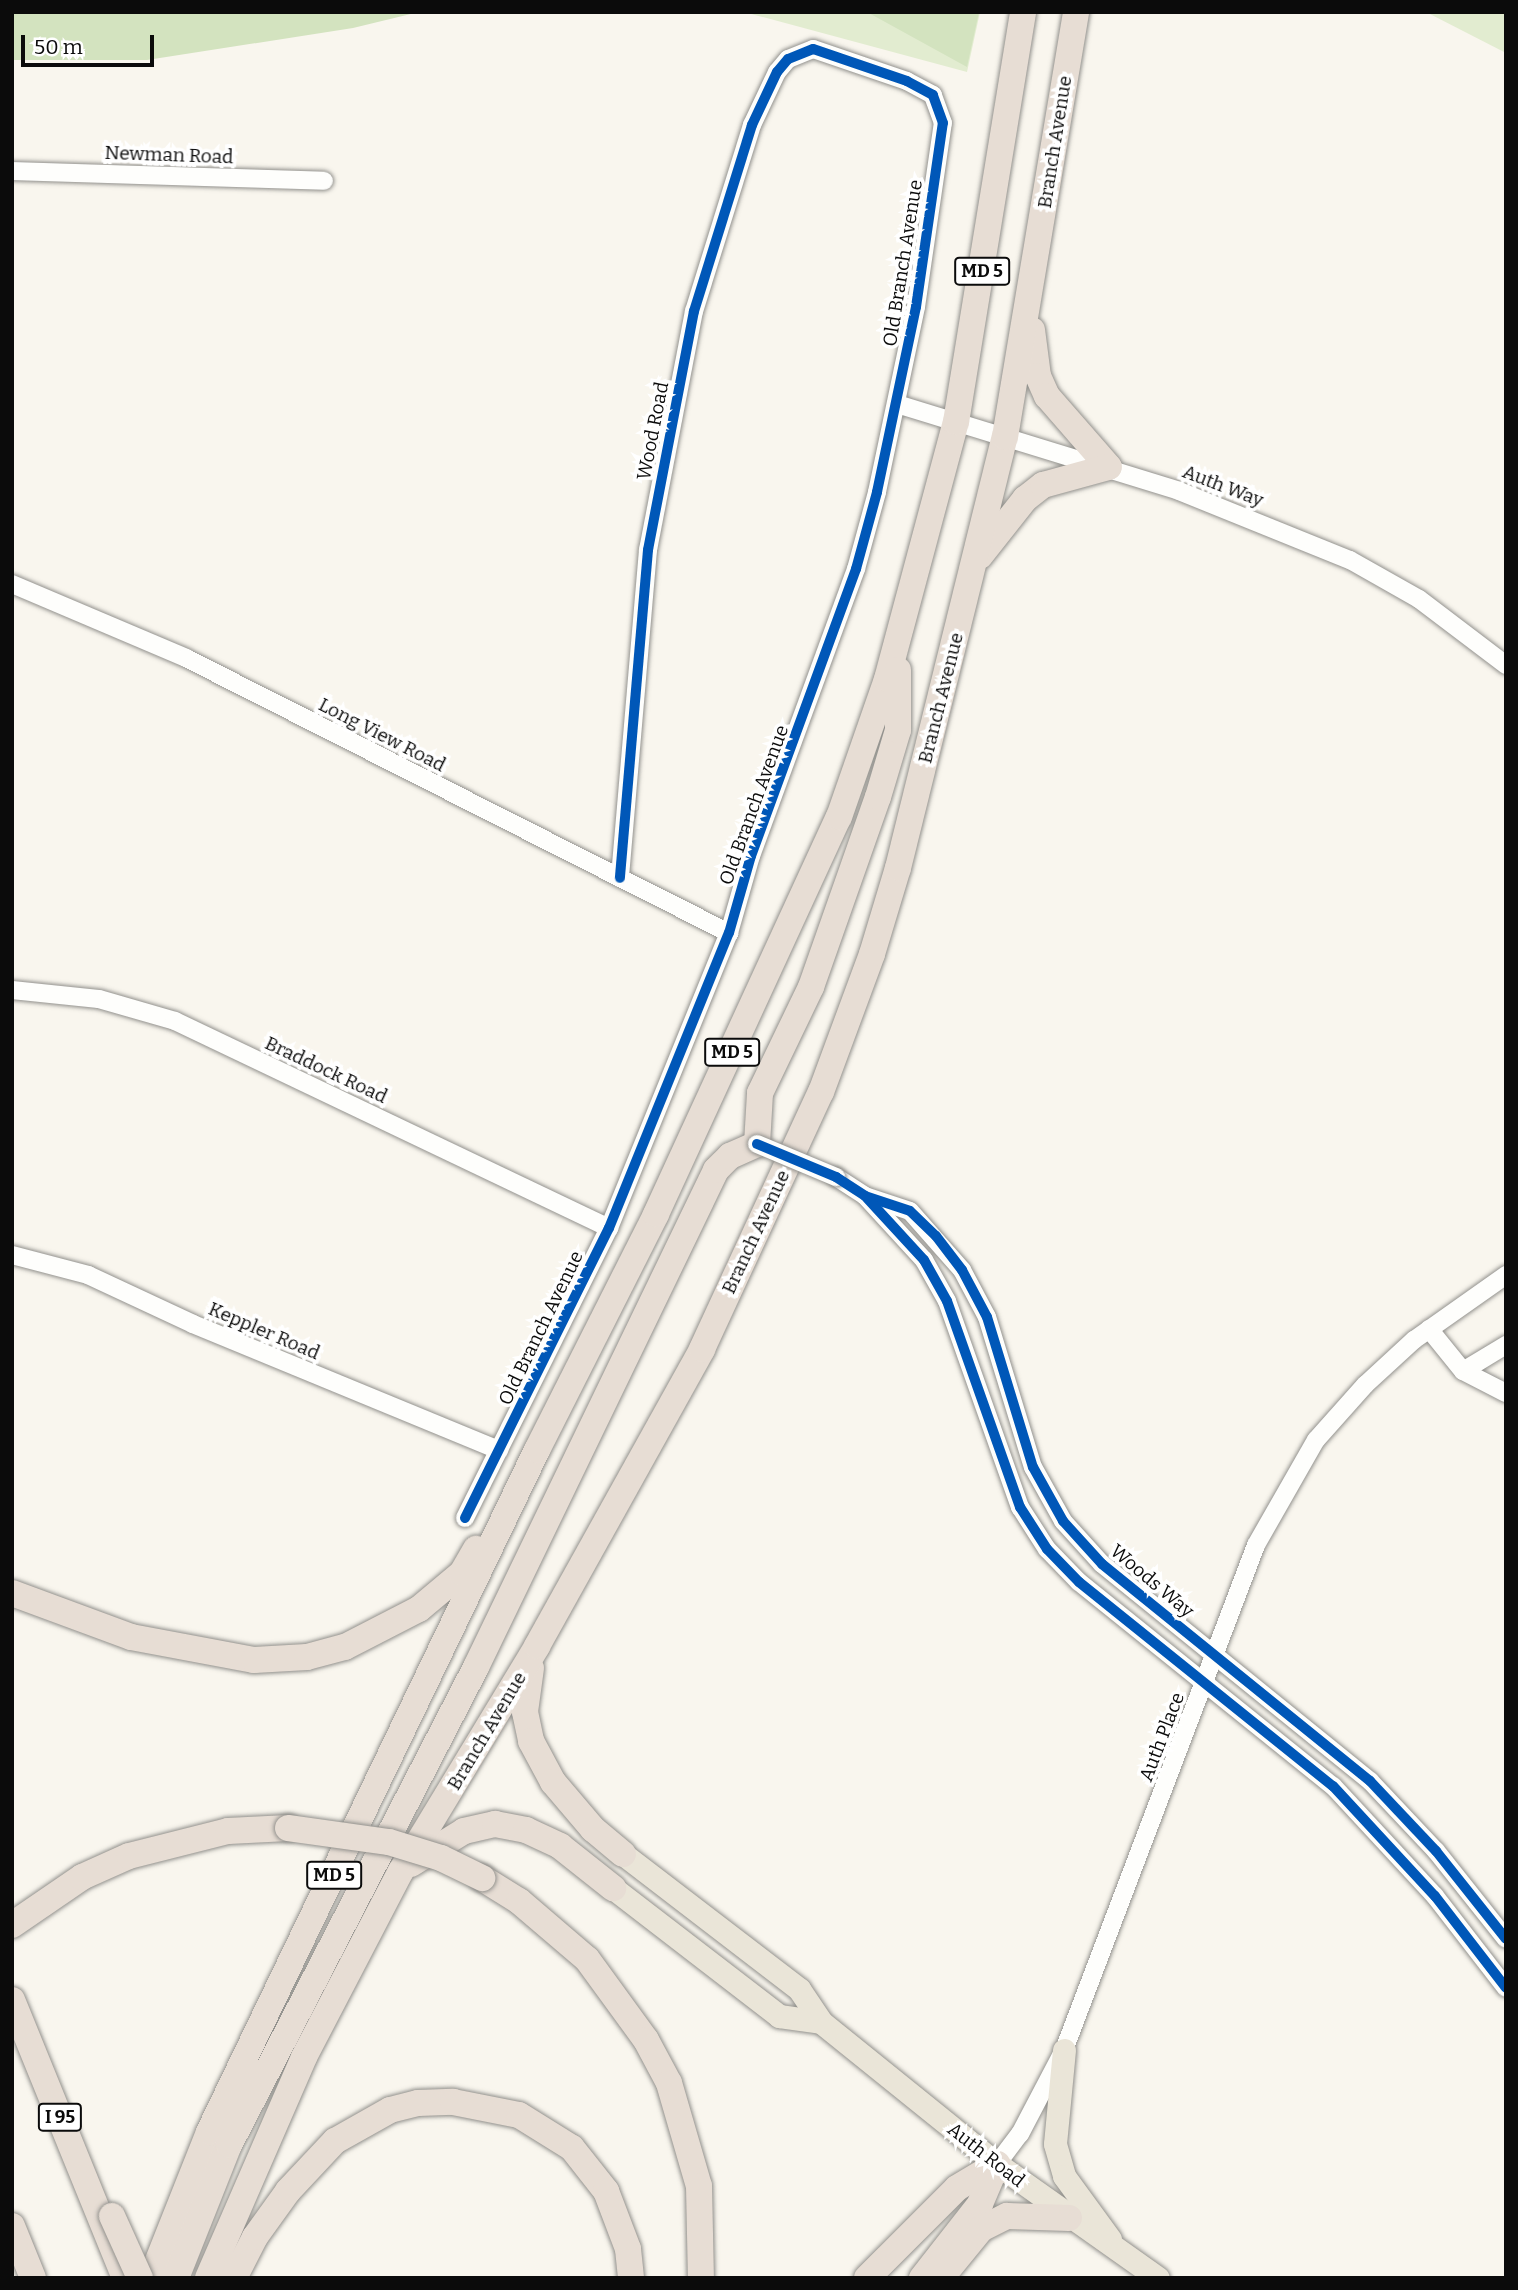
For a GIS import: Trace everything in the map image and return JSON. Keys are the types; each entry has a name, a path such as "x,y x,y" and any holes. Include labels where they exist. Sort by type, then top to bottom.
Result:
{"highway":[{"name":"MD 5","path":"151,2278 209,2132 537,1450 656,1214 839,817 897,643 956,422 1023,12"},
{"name":"Branch Avenue","path":"208,2278 304,2057 401,1871 537,1646 702,1349 821,1092 872,954 898,867 1005,437 1076,12"},
{"path":"975,563 1026,499 1043,485 1109,467 1047,396 1034,352 1029,300"},
{"path":"176,2278 229,2145 476,1667 716,1170 756,1133 760,1093 811,987 882,784 898,730 897,643"},
{"path":"12,1593 131,1637 254,1660 307,1657 345,1647 419,1609 462,1573 537,1450"},
{"path":"537,1646 525,1712 531,1741 553,1782 593,1829 622,1854"},
{"path":"401,1871 435,1846 495,1824 526,1830 560,1846 613,1888"},
{"path":"12,1925 44,1900 129,1856 184,1839 228,1831 288,1828 389,1842 441,1858 482,1878 519,1901 587,1959 646,2040 669,2083 699,2186 701,2278"},
{"path":"12,1992 110,2225 140,2278"},
{"name":"I 95","path":"12,2000 110,2225 125,2278"},
{"path":"134,2278 202,2129 256,2035"},
{"path":"234,2278 255,2236 288,2191 335,2141 390,2110 418,2103 453,2102 519,2115 572,2148 606,2191 625,2239 631,2278"},
{"path":"867,2278 957,2188 997,2164"},
{"path":"922,2278 980,2204 997,2164"},
{"path":"941,2278 981,2229 1007,2216 1069,2218"},
{"path":"12,2226 31,2278"},
{"path":"12,2244 31,2278"}],"main road":[{"name":"Auth Road","path":"622,1854 799,1989 821,2022 997,2164 1069,2218 1158,2278"},
{"path":"613,1888 779,2016 821,2022"},
{"path":"1064,2050 1056,2103 1055,2144 1061,2165 1118,2249"}],"street":[{"name":"Wood Road","path":"620,878 648,550 694,311 751,125 777,72 788,59 813,49 907,81"},
{"name":"Old Branch Avenue","path":"465,1518 609,1228 729,933 751,856 856,569 897,404 943,123 933,95 907,81"},
{"name":"Newman Road","path":"12,171 324,181"},
{"name":"Auth Way","path":"897,404 1109,467 1350,560 1419,599 1506,665"},
{"name":"Long View Road","path":"12,584 186,658 729,933"},
{"name":"Braddock Road","path":"12,990 99,999 175,1021 609,1228"},
{"name":"Woods Way","path":"756,1133 865,1196 924,1260 947,1301 1020,1507 1048,1549 1079,1582 1206,1681 1342,1795 1434,1896 1506,1988"},
{"name":"Woods Way","path":"865,1196 910,1211 962,1270 987,1317 1032,1467 1063,1521 1102,1564 1370,1781 1436,1851 1506,1939"},
{"name":"Keppler Road","path":"12,1255 88,1275 193,1324 499,1450"},
{"name":"Auth Place","path":"997,2164 1020,2134 1064,2050 1256,1545 1317,1440 1365,1385 1429,1329 1506,1275"},
{"path":"1429,1329 1463,1371 1506,1393"},
{"path":"1463,1371 1506,1345"}],"green space":[{"path":"12,12 419,12 353,28 147,60 12,60"},
{"path":"744,12 980,12 967,72"},
{"path":"867,12 979,12 967,67"},
{"path":"1426,12 1506,12 1506,53"}],"cycle path":[{"path":"465,1518 609,1228 729,933 751,856 856,569 877,492 916,307 943,123 933,95 907,81 813,49 788,59 777,72 752,125 694,311 648,550 620,878"},
{"path":"757,1144 836,1177 865,1196 910,1211 936,1236 962,1270 987,1317 1033,1467 1063,1521 1102,1564 1370,1781 1436,1851 1506,1939"},
{"path":"867,1198 924,1260 947,1301 1020,1507 1047,1549 1079,1582 1333,1786 1435,1896 1506,1988"}]}
